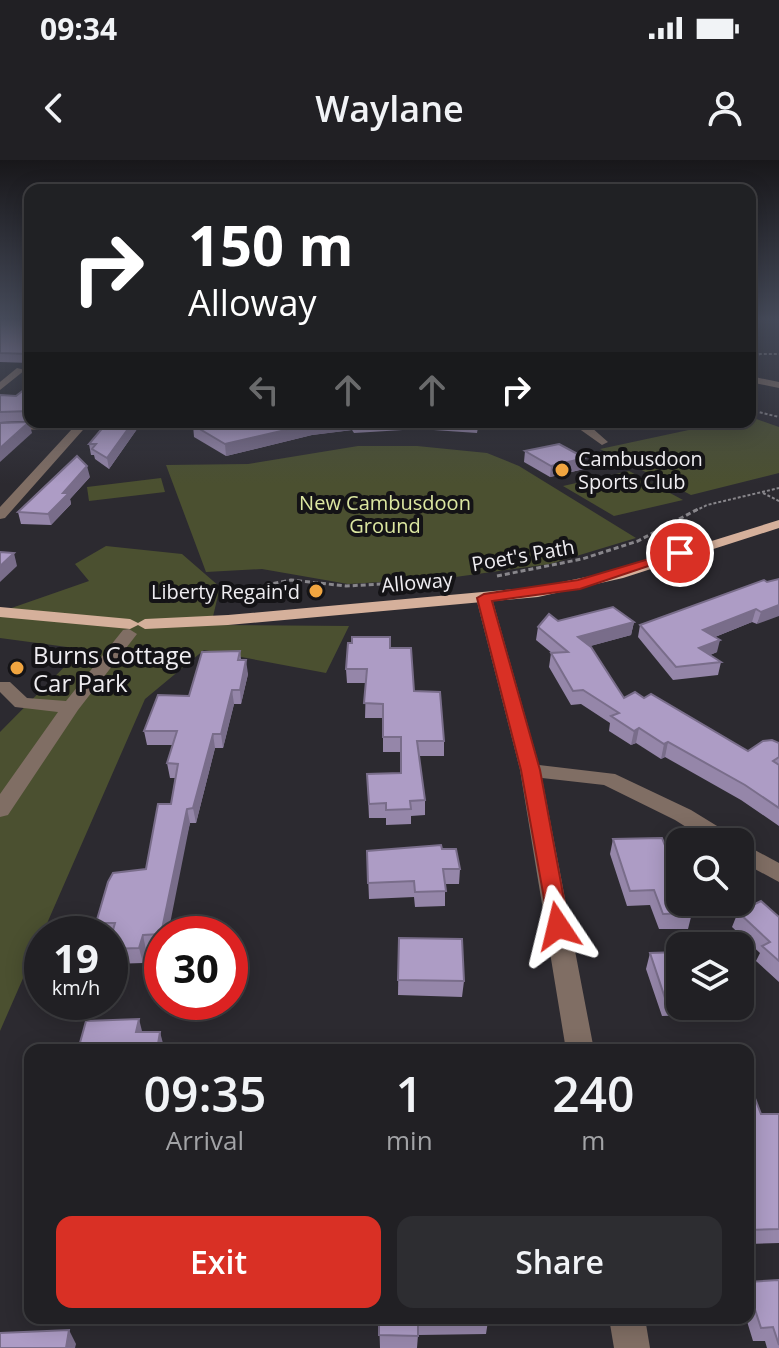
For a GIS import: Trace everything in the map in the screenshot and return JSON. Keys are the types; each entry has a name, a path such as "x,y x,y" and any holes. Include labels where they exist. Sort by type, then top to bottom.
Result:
{"main road":[{"name":"Alloway","path":"0,612 135,627 228,620 487,588 538,592 593,581 779,524"}],"street":[{"path":"0,387 16,373"},
{"path":"756,380 779,385"},
{"path":"0,427 24,426"},
{"path":"0,515 79,428"},
{"path":"585,428 602,442"},
{"path":"487,588 530,770 579,1044"},
{"path":"0,810 71,707 135,627"},
{"path":"4,686 22,703 71,707"},
{"path":"530,770 608,779 704,828"},
{"path":"754,859 779,874"},
{"path":"628,1324 632,1348"}],"path":[{"path":"756,411 779,417"},
{"name":"Poet's Path","path":"487,588 638,541 707,505 779,488"},
{"path":"762,492 779,501"},
{"name":"Poet's Path","path":"228,620 244,596 261,586 291,580 346,586 463,580"}],"green space":[{"path":"756,419 779,427 779,473 691,495 600,449 698,428 756,428"},
{"name":"New Cambusdoon Ground","path":"358,446 417,446 487,453 519,466 636,538 550,564 448,578 348,584 262,569 206,572 166,465 248,464"},
{"path":"629,471 683,500 614,516 563,486"},
{"path":"161,478 165,492 89,501 87,487"},
{"path":"106,546 182,554 220,587 211,625 349,626 326,673 204,650 145,699 50,916 24,916 24,976 0,1031 0,732 82,649 0,638 0,612 89,581 75,564"}],"building":[{"path":"24,390 24,411 0,412 0,395 16,396"},
{"path":"24,422 24,426 0,448 0,423"},
{"path":"102,428 129,428 107,458 92,449 96,444 89,444"},
{"path":"198,428 294,428 225,444"},
{"path":"559,444 585,458 551,466 525,451"},
{"path":"77,456 87,466 63,493 69,493 48,514 18,512"},
{"path":"0,552 14,553 0,566"},
{"path":"779,579 779,605 761,612 756,609 703,630 720,640 699,648 721,662 676,667 640,625 764,580"},
{"path":"613,607 634,622 578,637 591,647 624,698 635,692 644,698 651,694 748,751 763,741 779,743 779,757 773,761 779,765 779,808 668,742 664,744 639,728 634,731 611,716 619,713 583,690 573,691 551,653 568,652 538,627 549,614 558,621"},
{"path":"352,637 390,637 390,648 411,648 414,691 440,692 444,741 417,741 425,800 410,801 411,809 386,810 386,803 369,804 367,774 401,773 401,737 383,737 383,704 364,703 367,669 346,669 348,643 352,643"},
{"path":"240,651 238,660 246,660 240,690 232,690 221,734 213,734 193,808 187,809 165,916 144,916 144,935 139,948 128,948 128,916 98,916 113,873 146,869 158,804 171,804 178,764 167,763 177,731 144,731 158,695 189,696 202,652"},
{"path":"662,838 666,848 666,914 663,914 654,890 630,891 613,839"},
{"path":"441,845 442,849 456,849 460,869 443,869 446,891 415,892 414,881 368,883 367,851"},
{"path":"761,901 779,917 779,961 762,946 770,942 742,916 754,916 754,904"},
{"path":"399,938 462,939 464,981 398,980"},
{"path":"666,952 666,1001 650,953"},
{"path":"139,1019 136,1032 160,1032 158,1044 80,1044 86,1021"},
{"path":"754,1096 761,1114 779,1114 779,1229 754,1230"},
{"path":"779,1280 779,1345 773,1327 761,1328 754,1306 754,1282"},
{"path":"379,1324 418,1324 418,1336 379,1335"},
{"path":"69,1330 66,1348 0,1348 0,1333"}],"place":[{"name":"Cambusdoon Sports Club","path":"562,470"},
{"name":"Liberty Regain'd","path":"316,591"},
{"name":"Burns Cottage Car Park","path":"17,668"}],"route":[{"path":"558,926 530,770 484,598 580,584 618,575 680,553"}]}
